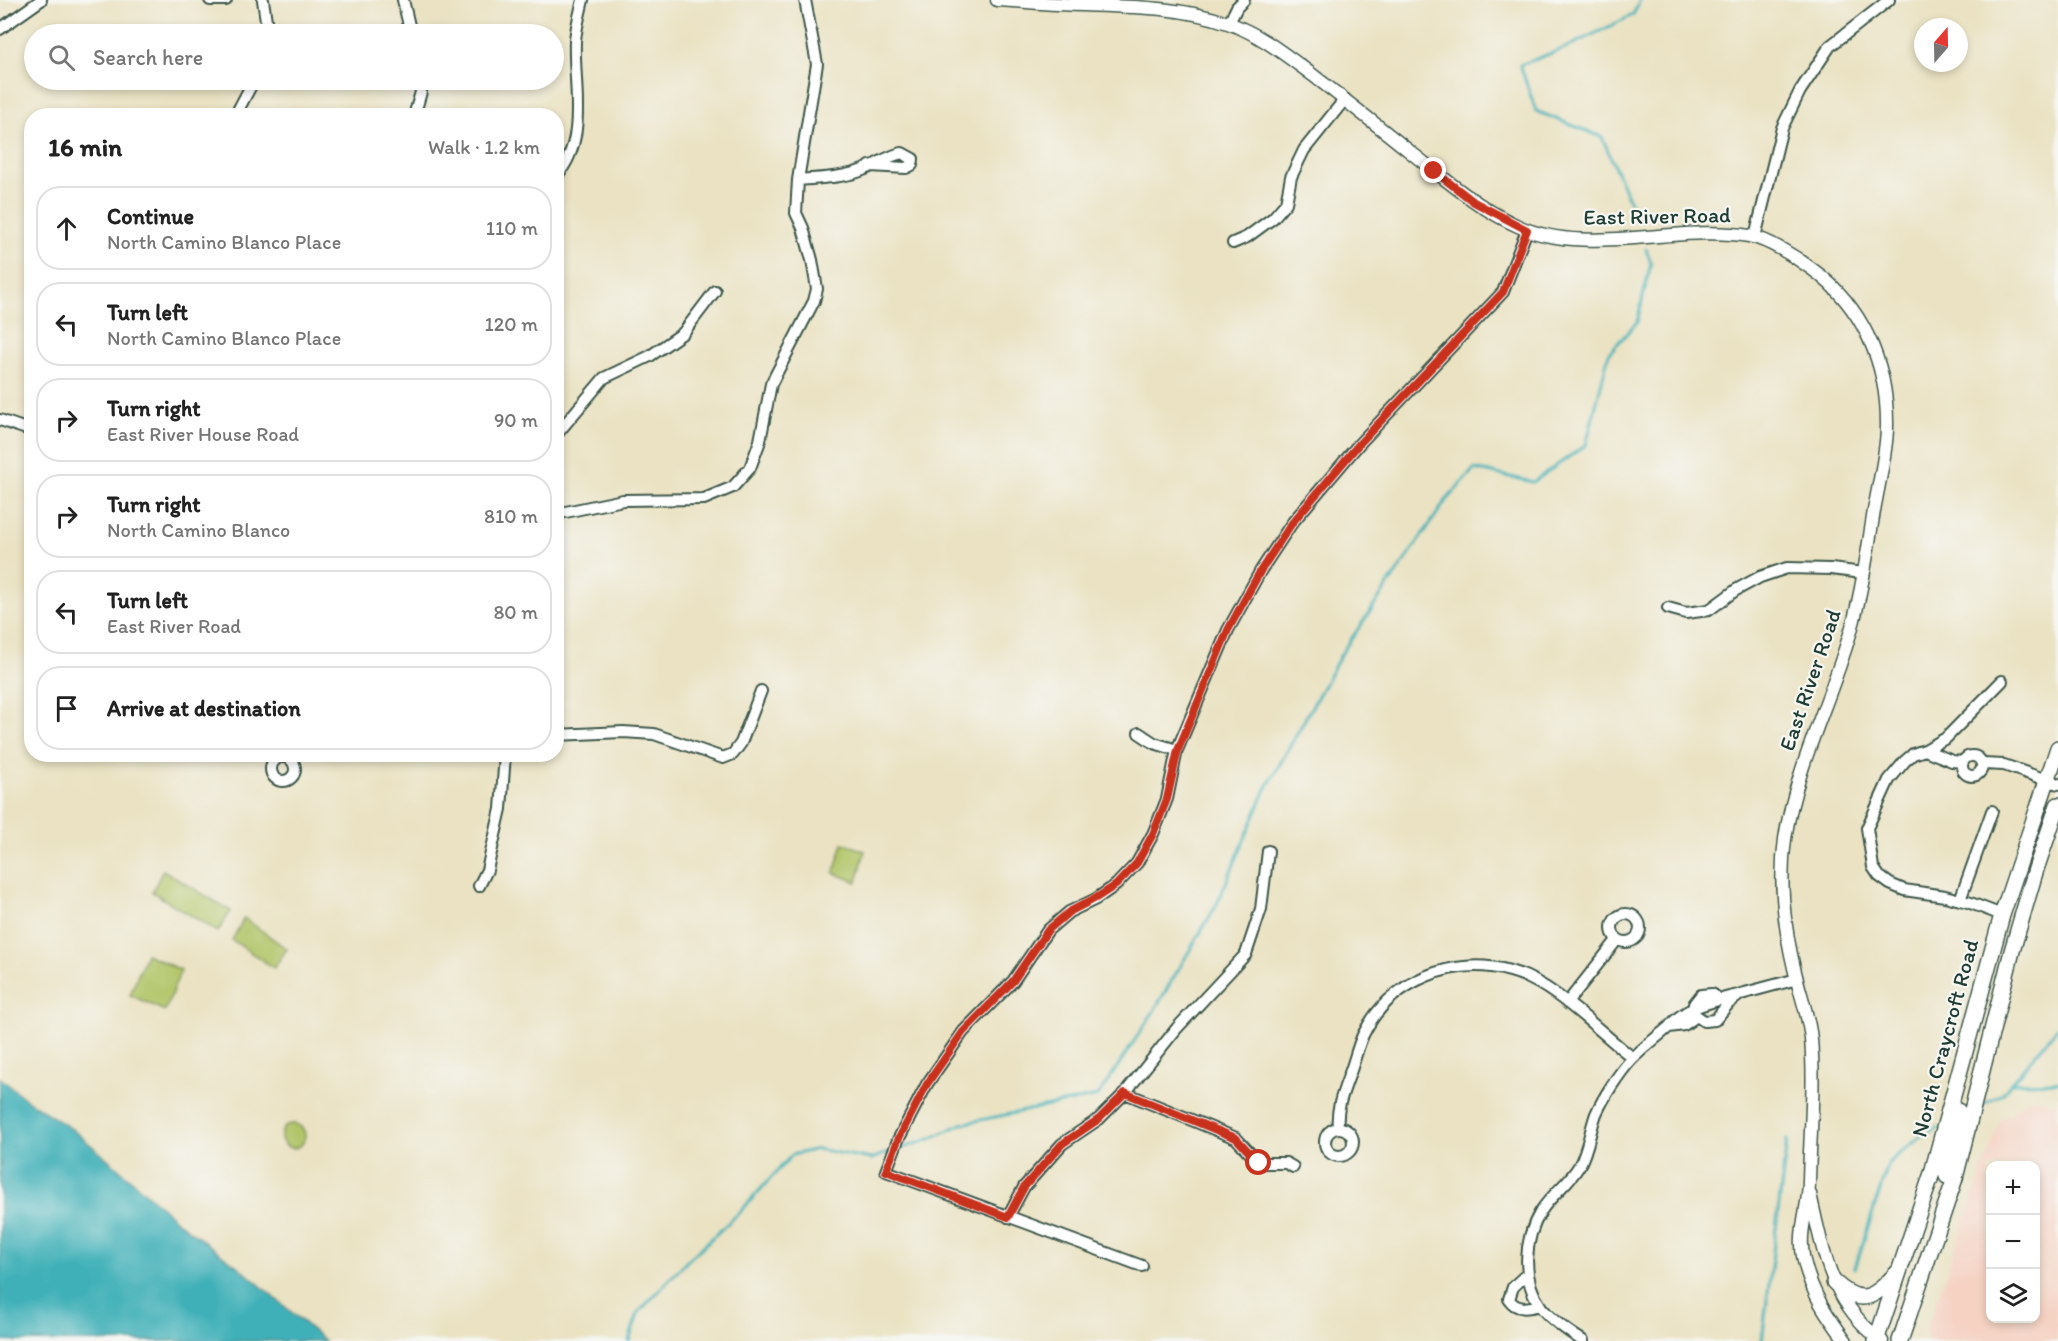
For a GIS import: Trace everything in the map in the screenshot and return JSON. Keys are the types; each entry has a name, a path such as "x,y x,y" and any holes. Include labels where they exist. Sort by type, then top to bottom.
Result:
{"main road":[{"name":"North Craycroft Road","path":"1879,1340 1932,1173 1939,1143 1954,1108 1957,1082 2002,915 2053,782 2058,748"},
{"name":"North Craycroft Road","path":"1900,1341 1955,1178 2024,910 2058,805"},
{"path":"1984,981 1990,987 1992,997 1984,1027 1983,1039 1986,1054"},
{"path":"1954,1108 1953,1136 1945,1169 1947,1176 1955,1178"},
{"path":"1834,1282 1848,1293 1857,1296 1872,1295 1902,1268"}],"street":[{"path":"0,29 41,0"},
{"path":"210,0 226,0"},
{"path":"263,0 267,24"},
{"path":"403,0 409,24"},
{"path":"564,165 572,148 577,116 575,40 583,0"},
{"path":"564,513 623,500 704,499 733,487 750,468 760,441 771,384 814,301 817,289 803,228 796,213 798,180 817,64 805,0"},
{"name":"East River Road","path":"997,0 1175,11 1229,23 1276,48 1345,99 1474,202 1527,230 1566,238 1598,239 1708,233 1755,237 1809,267 1845,299 1869,336 1878,360 1882,380 1887,429 1853,625 1797,781 1785,841 1783,902 1788,944 1811,1034 1809,1190 1801,1230 1803,1258 1819,1304 1846,1341"},
{"path":"1229,23 1237,7 1244,0"},
{"path":"1755,237 1782,128 1800,92 1830,46 1889,0"},
{"path":"239,108 249,90"},
{"path":"416,108 420,90"},
{"path":"1233,243 1247,237 1273,218 1286,203 1291,177 1304,150 1345,99"},
{"path":"798,180 840,176 870,166"},
{"path":"1142,1266 886,1171 898,1140 927,1084 963,1032 1013,981 1048,930 1069,912 1116,885 1137,863 1153,834 1167,799 1178,750 1228,630 1261,570 1292,523 1359,444 1503,292 1527,230"},
{"path":"564,426 604,378 650,356 683,333 715,291"},
{"path":"0,420 24,428"},
{"path":"1668,608 1686,613 1709,610 1736,590 1760,577 1787,568 1830,568 1863,573"},
{"path":"2002,681 1946,738 1913,754 1905,761 1889,780 1877,802 1868,828 1873,867 1879,876 1890,884 1904,890 1960,900 2002,915"},
{"path":"564,735 623,732 654,734 723,758 733,754 741,742 761,691"},
{"path":"1139,733 1154,743 1178,750"},
{"path":"1924,750 1952,761 1963,762"},
{"path":"1968,756 1975,756 1983,764 1981,772 1972,776 1963,771 1963,762 1968,756"},
{"path":"479,886 487,870 501,809 504,762"},
{"path":"1983,764 2004,765 2053,782"},
{"path":"1960,900 1992,810"},
{"path":"1008,1217 1024,1187 1062,1144 1099,1119 1125,1093 1177,1028 1246,954 1261,909 1268,851"},
{"path":"1567,1003 1617,940"},
{"path":"1338,1127 1336,1113 1362,1036 1367,1028 1397,993 1428,974 1449,968 1471,966 1502,969 1531,978 1567,1003 1633,1059"},
{"path":"1583,1341 1571,1334 1540,1305 1534,1296 1526,1263 1528,1244 1540,1212 1580,1165 1600,1106 1633,1059 1669,1028 1684,1025 1695,1012 1697,998 1703,994 1712,993 1719,999 1797,979"},
{"path":"1695,1012 1704,1021 1715,1020 1738,995"},
{"path":"1125,1093 1236,1138 1259,1163 1286,1163 1293,1167"},
{"name":"East River Road","path":"1809,1190 1821,1243 1834,1282 1848,1308 1879,1340"},
{"path":"1528,1273 1513,1287 1509,1299 1512,1304 1524,1308 1540,1305"}],"shaded area":[{"path":"2030,1098 2058,1103 2058,1341 1928,1341 1926,1330 2000,1121"}],"green space":[{"path":"843,843 865,851 857,882 834,873"},
{"path":"163,870 231,911 218,932 152,892"},
{"path":"244,918 287,949 274,968 232,940"},
{"path":"146,954 181,970 165,1011 130,995"},
{"path":"293,1124 301,1128 305,1136 301,1144 293,1148 285,1144 281,1136 285,1128"}],"water":[{"path":"0,1078 28,1101 72,1129 178,1222 240,1268 325,1341 0,1341"}],"waterway":[{"path":"1636,216 1602,137 1536,111 1520,65 1563,49 1633,15 1640,0"},
{"path":"897,1150 930,1139 961,1124 1098,1096 1152,1014 1216,906 1266,789 1343,651 1445,502 1474,469 1533,482 1586,445 1609,353 1637,322 1651,263 1646,249"},
{"path":"1980,1106 2001,1095 2058,1027"},
{"path":"2012,1083 2058,1082"},
{"path":"1855,1268 1889,1162 1923,1135 1939,1127"},
{"path":"1762,1341 1787,1140"},
{"path":"629,1341 638,1313 687,1261 740,1212 792,1155 817,1149 871,1159 888,1153"}],"route":[{"path":"1259,1163 1236,1138 1125,1093 1099,1119 1062,1144 1024,1187 1008,1217 886,1171 898,1140 927,1084 963,1032 1013,981 1048,930 1069,912 1116,885 1137,863 1153,834 1167,799 1178,750 1228,630 1261,570 1292,523 1359,444 1503,292 1527,230 1474,202 1434,171"}]}
